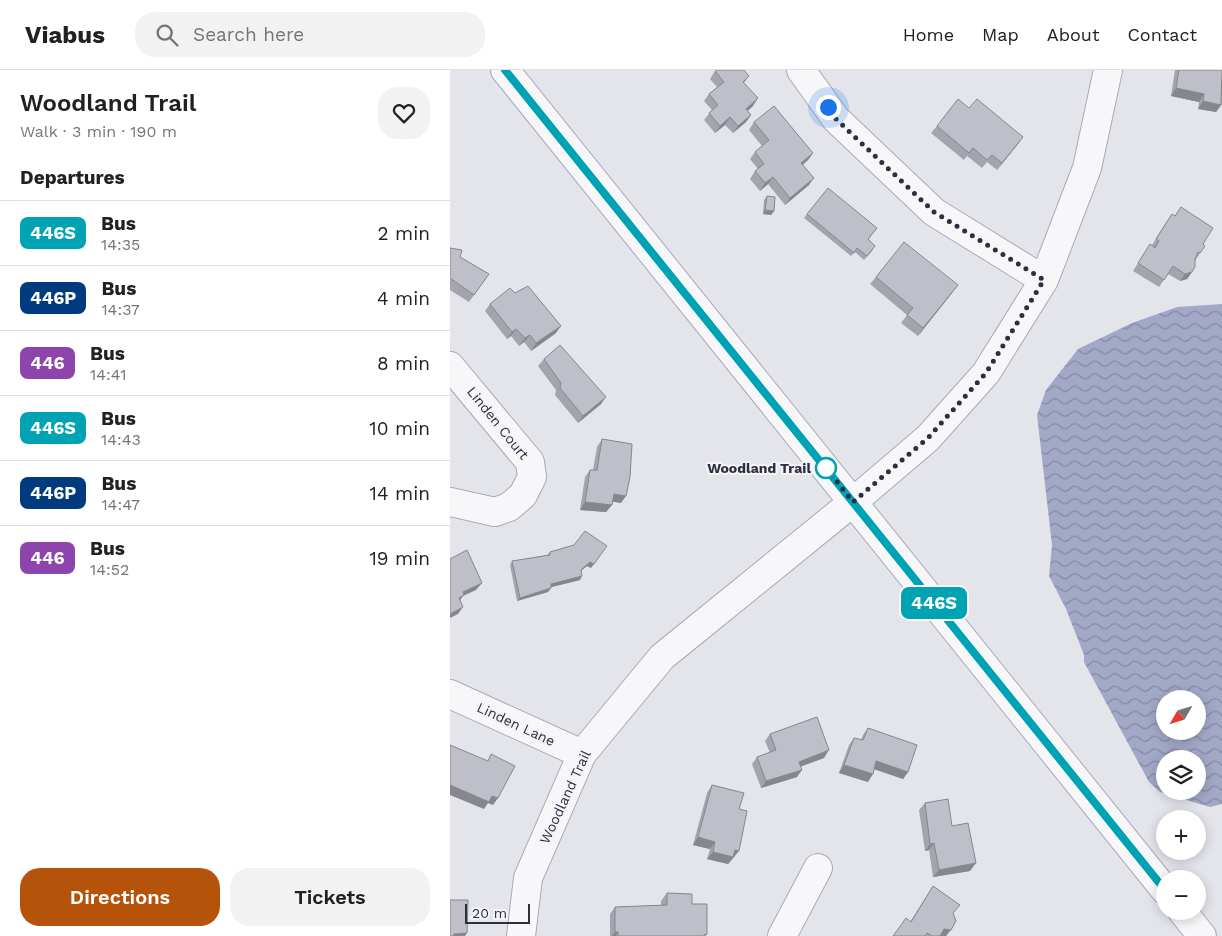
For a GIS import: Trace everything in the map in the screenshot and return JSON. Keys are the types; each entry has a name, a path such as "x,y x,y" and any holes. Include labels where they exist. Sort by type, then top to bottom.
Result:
{"street":[{"path":"505,70 1156,879"},
{"path":"801,70 836,119 934,212 1044,280"},
{"name":"Woodland Trail","path":"521,936 528,878 582,754 662,658 853,502 928,438 986,373 1044,280 1086,168 1108,70"},
{"name":"Linden Court","path":"450,366 530,462 532,477 523,495 508,507 495,512 450,502"},
{"name":"Linden Lane","path":"450,694 582,754"},
{"path":"782,936 818,868"},
{"path":"1189,920 1202,936"}],"water":[{"path":"1222,304 1222,804 1210,807 1187,800 1206,800 1206,750 1156,750 1156,788 1149,782 1084,662 1084,655 1066,609 1049,576 1052,545 1037,415 1046,390 1078,349 1132,323 1177,307"}],"building":[{"path":"744,70 749,76 743,82 758,98 746,109 751,115 738,126 730,117 720,126 709,113 718,105 709,94 724,82 715,71"},
{"path":"1179,70 1222,70 1221,105 1203,101 1204,94 1176,88"},
{"path":"958,99 969,108 977,99 1023,137 1002,163 992,155 987,160 973,148 969,153 937,126"},
{"path":"774,106 813,153 801,163 814,178 790,198 773,177 765,183 755,171 764,164 755,152 769,140 754,122"},
{"path":"828,188 877,228 868,239 875,246 867,256 857,248 854,253 807,214"},
{"path":"767,196 775,197 774,211 765,210"},
{"path":"1181,207 1213,228 1203,244 1205,246 1200,253 1198,252 1192,272 1185,274 1173,266 1164,280 1138,263 1150,244 1155,248 1159,241 1156,239 1172,214 1175,216"},
{"path":"904,242 958,285 923,328 907,315 913,308 876,277"},
{"path":"450,248 462,250 460,257 489,274 474,295 450,278"},
{"path":"528,286 561,326 536,343 530,335 525,338 516,329 512,332 490,304 510,288 515,293"},
{"path":"560,345 606,397 583,416 560,388 561,383 544,359"},
{"path":"602,439 632,444 630,477 626,496 614,494 612,505 585,502 590,470 597,470"},
{"path":"585,531 607,546 594,564 590,562 581,570 582,576 551,584 551,588 520,598 512,561 550,555 550,552 574,545"},
{"path":"467,550 482,583 463,592 464,595 459,598 463,607 450,614 450,559"},
{"path":"817,717 829,750 799,762 802,770 766,781 757,757 776,750 770,734"},
{"path":"868,728 917,745 908,772 876,761 873,774 844,765 854,738 863,740"},
{"path":"450,745 488,761 491,754 515,766 498,798 492,796 489,802 450,785"},
{"path":"712,785 744,793 739,809 747,811 739,851 735,850 733,857 713,852 715,842 698,837"},
{"path":"948,799 952,826 968,823 976,863 939,870 934,843 930,844 925,803"},
{"path":"933,886 960,905 953,913 956,921 951,930 944,929 940,936 932,936 927,933 925,936 893,936 906,918 911,922"},
{"path":"667,893 692,894 692,904 707,904 707,934 704,936 618,936 618,932 615,932 615,907 667,905"},
{"path":"450,900 468,900 467,933 450,936"}],"bus line":[{"name":"446S","path":"505,70 1156,879"}],"place":[{"name":"Woodland Trail","path":"826,468"}],"route":[{"path":"826,468 853,502 928,438 986,373 1044,280 934,212 836,119 828,107"}]}
